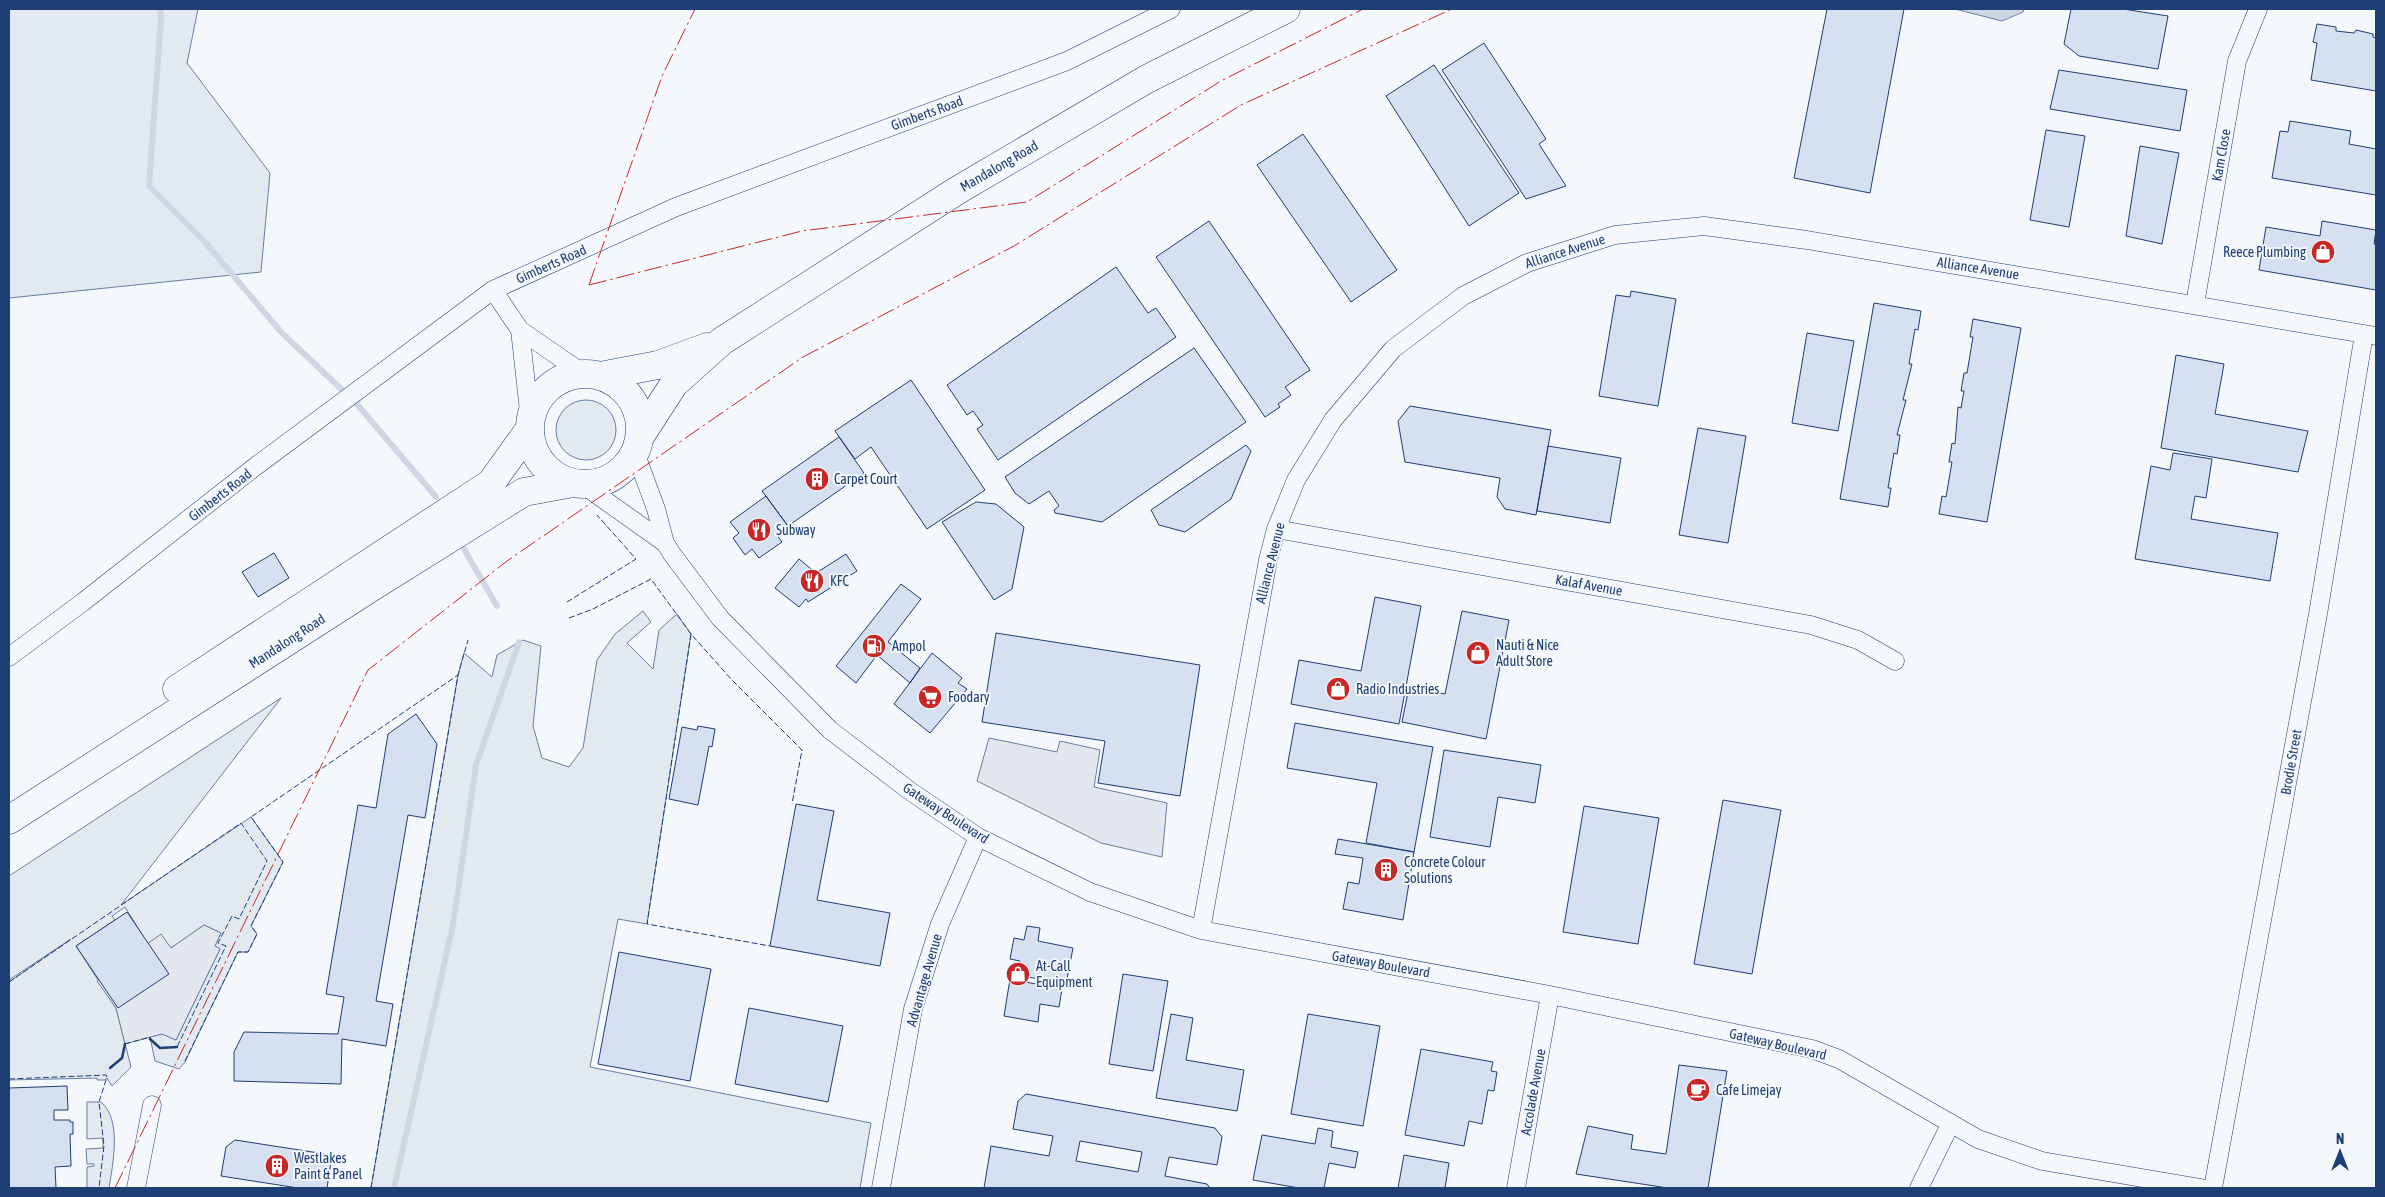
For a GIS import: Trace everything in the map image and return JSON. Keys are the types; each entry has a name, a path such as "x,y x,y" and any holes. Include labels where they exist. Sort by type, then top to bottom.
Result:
{"main road":[{"name":"Mandalong Road","path":"637,445 674,384 722,341 975,180 1147,79 1286,9"},
{"name":"Mandalong Road","path":"592,375 658,365 722,341"},
{"path":"592,375 613,382 633,402 640,424 637,445 626,466 615,475 600,482 578,483 554,475 545,468 532,446 530,425 534,406 542,393 556,382 572,376 592,375"},
{"name":"Mandalong Road","path":"9,800 491,483 530,425"},
{"name":"Mandalong Road","path":"9,820 375,585 524,492 578,483"}],"street":[{"name":"Gimberts Road","path":"9,657 83,602 256,466 493,290 676,207 1067,61 1171,9"},
{"name":"Kam Close","path":"2195,304 2237,61 2258,9"},
{"name":"Alliance Avenue","path":"1201,930 1253,636 1276,529 1296,480 1333,420 1393,349 1463,296 1527,262 1615,235 1704,226 1817,241 2370,335"},
{"path":"493,290 520,330 592,375"},
{"path":"520,330 530,425"},
{"name":"Brodie Street","path":"2212,1188 2370,335"},
{"name":"Gateway Boulevard","path":"637,445 665,544"},
{"name":"Gateway Boulevard","path":"578,483 665,544 720,618 830,730 910,791 978,837 1090,892 1201,930 1310,952 1550,995 1812,1050 1839,1059 1978,1139 2042,1160 2201,1188"},
{"name":"Kalaf Avenue","path":"1276,529 1811,625 1858,640 1895,662"},
{"name":"Advantage Avenue","path":"881,1188 913,1009 940,924 978,837"},
{"name":"Accolade Avenue","path":"1516,1188 1550,995"},
{"path":"136,1188 152,1105"},
{"path":"1919,1188 1951,1123"}],"shaded area":[{"path":"9,9 198,9 187,63 270,173 261,272 9,298"},
{"path":"1955,9 2024,9 2023,12 2002,21"},
{"path":"586,400 603,405 611,413 616,430 611,447 603,455 586,460 569,455 561,447 556,430 561,413 569,405"},
{"path":"643,611 651,622 627,643 653,669 659,630 677,614 691,634 647,924 618,919 590,1067 871,1123 860,1188 371,1188 458,675 464,653 492,677 497,655 523,640 541,646 533,726 542,758 569,767 583,748 597,660 615,634"},
{"path":"281,698 121,905 251,817 283,862 251,926 257,934 248,952 238,952 185,1062 179,1069 155,1061 150,1037 162,1034 176,1040 220,949 215,946 221,933 204,925 171,948 148,944 125,907 112,916 115,920 76,946 116,1008 131,1067 112,1086 107,1078 105,1080 97,1080 97,1078 9,1080 9,982 71,939 9,980 9,876"},
{"path":"989,738 1057,752 1060,741 1100,750 1094,787 1167,803 1162,857 1101,843 977,781"},
{"path":"204,925 221,933 215,946 220,949 176,1040 162,1034 125,1044 116,1008 97,981 161,934 171,948"},
{"path":"87,1102 101,1102 108,1110 112,1120 114,1155 109,1188 87,1188 87,1167 94,1166 94,1164 87,1164 86,1149 103,1148 103,1138 87,1139"}],"building":[{"path":"1827,9 1904,9 1870,193 1794,178"},
{"path":"2071,9 2123,9 2168,16 2158,69 2079,56 2064,44"},
{"path":"2317,24 2336,27 2336,31 2354,33 2356,30 2373,34 2373,37 2376,38 2376,91 2311,80 2317,43 2313,42"},
{"path":"1484,43 1546,139 1539,144 1566,186 1526,199 1442,70"},
{"path":"1434,65 1519,193 1469,226 1386,96"},
{"path":"2059,70 2187,90 2180,131 2050,109"},
{"path":"2290,121 2351,131 2349,144 2376,149 2376,195 2272,178 2280,131 2288,132"},
{"path":"2046,130 2085,136 2069,227 2030,220"},
{"path":"1303,134 1397,270 1351,302 1257,165"},
{"path":"2140,146 2179,153 2162,244 2126,236"},
{"path":"1209,221 1310,370 1285,387 1291,395 1278,404 1280,407 1265,417 1156,257"},
{"path":"2322,221 2376,230 2374,244 2376,245 2376,290 2259,270 2266,227 2320,236"},
{"path":"1116,267 1148,313 1156,308 1176,337 998,460 977,429 983,425 973,411 967,415 947,385"},
{"path":"1631,291 1676,299 1658,406 1599,396 1616,295 1630,297"},
{"path":"1874,303 1921,311 1918,330 1915,329 1909,364 1912,364 1903,400 1906,400 1897,435 1900,435 1897,454 1894,453 1888,488 1891,488 1888,507 1840,499"},
{"path":"1973,319 2021,328 1987,522 1939,514 1942,496 1946,497 1952,462 1949,462 1952,443 1955,444 1958,407 1961,408 1964,391 1961,391 1964,373 1967,373 1973,337 1970,337"},
{"path":"1807,333 1854,341 1838,431 1792,423"},
{"path":"1194,348 1246,422 1102,522 1055,513 1054,510 1059,506 1049,491 1029,504 1015,493 1005,477"},
{"path":"2176,355 2224,364 2215,414 2308,431 2298,472 2161,448"},
{"path":"911,380 985,490 927,529 871,447 855,459 835,431"},
{"path":"1410,406 1551,430 1536,515 1505,509 1497,497 1500,478 1405,462 1398,421"},
{"path":"1698,428 1746,436 1728,543 1679,535"},
{"name":"Carpet Court","path":"839,437 864,473 788,526 762,491"},
{"path":"1246,445 1251,451 1231,499 1185,532 1159,525 1151,510"},
{"path":"1548,446 1621,458 1610,523 1537,511"},
{"path":"2173,453 2212,459 2206,498 2195,496 2191,519 2278,533 2270,581 2135,559 2151,466 2170,470"},
{"name":"Subway","path":"766,496 788,526 776,534 782,542 759,558 752,549 745,555 733,538 739,533 730,522"},
{"path":"976,502 996,504 1024,527 1012,589 994,600 942,522"},
{"path":"274,553 289,578 258,597 242,572"},
{"name":"KFC","path":"846,554 857,571 808,602 806,599 799,607 775,588 799,559 816,573"},
{"path":"901,584 921,599 888,642 920,668 910,683 877,655 856,683 836,666"},
{"path":"1375,597 1421,606 1399,724 1291,704 1299,660 1361,671"},
{"name":"Nauti & Nice Adult Store","path":"1462,611 1509,620 1486,739 1402,722 1409,687 1445,694"},
{"path":"996,633 1200,665 1180,796 1098,783 1105,741 982,722"},
{"name":"Foodary","path":"932,653 962,678 958,683 967,689 930,733 894,704"},
{"path":"416,714 437,744 425,818 408,815 376,1001 393,1004 386,1046 342,1039 341,1084 234,1081 234,1052 244,1032 338,1034 344,997 326,994 358,805 376,808 388,734"},
{"path":"1295,723 1433,747 1414,852 1366,843 1377,783 1287,768"},
{"path":"698,726 715,729 712,747 709,746 698,805 669,799 682,727 697,730"},
{"path":"1444,750 1541,765 1535,803 1498,797 1490,847 1430,837"},
{"path":"1723,800 1781,810 1752,974 1694,964"},
{"path":"796,804 834,811 817,900 890,913 880,966 770,946"},
{"path":"1584,806 1659,818 1638,944 1563,932"},
{"name":"Concrete Colour Solutions","path":"1338,839 1414,852 1403,920 1343,909 1348,882 1359,884 1363,858 1335,854"},
{"path":"127,912 169,974 118,1008 76,946"},
{"path":"1027,926 1040,928 1038,941 1073,948 1066,984 1017,975 1020,961 1010,959 1014,938 1024,940"},
{"path":"619,952 711,969 690,1081 598,1064"},
{"path":"1123,974 1168,981 1153,1071 1109,1064"},
{"path":"1010,979 1062,989 1059,1007 1040,1004 1038,1022 1004,1016"},
{"path":"749,1008 843,1026 828,1102 735,1084"},
{"path":"1171,1014 1193,1018 1186,1060 1244,1070 1237,1111 1156,1098"},
{"path":"1308,1014 1380,1026 1363,1126 1291,1114"},
{"path":"1421,1049 1493,1062 1491,1071 1497,1072 1494,1091 1488,1090 1482,1124 1469,1121 1464,1146 1405,1135"},
{"path":"1679,1065 1727,1071 1708,1188 1668,1188 1576,1174 1588,1126 1633,1135 1631,1149 1666,1154"},
{"path":"67,1086 68,1110 54,1110 54,1120 70,1120 70,1122 73,1122 73,1134 70,1134 71,1166 55,1167 56,1188 9,1188 9,1088"},
{"path":"1026,1094 1215,1128 1222,1137 1217,1165 1169,1157 1165,1176 1207,1184 1210,1188 984,1188 991,1146 1049,1156 1053,1136 1013,1129 1018,1101","holes":["1080,1141 1142,1152 1138,1172 1076,1161"]},
{"path":"1318,1128 1333,1131 1331,1147 1358,1152 1355,1168 1329,1163 1324,1188 1299,1188 1253,1180 1262,1135 1315,1144"},
{"name":"Westlakes Paint & Panel","path":"235,1140 332,1155 327,1188 298,1188 221,1176 226,1147"},
{"path":"1404,1155 1449,1163 1445,1188 1398,1188"}],"waterway":[{"path":"160,9 161,18 149,186 204,241 281,332 356,403 436,497"},
{"path":"464,549 497,606"},
{"path":"394,1188 453,925 476,765 519,642"}],"fence":[{"path":"567,602 636,559 597,515"},
{"path":"569,618 593,609 651,579 691,634 731,679 802,750 792,804"},
{"path":"691,634 647,924 770,946"},
{"path":"371,1188 458,675 468,640"},
{"path":"185,1061 238,952 248,952 257,934 251,926 283,862 251,817 458,675"},
{"path":"9,982 241,823 267,861 239,919 232,916 218,943 226,946 177,1047"},
{"path":"125,1044 150,1037 150,1039"},
{"path":"9,1079 106,1075 99,1102 104,1146 99,1188"}],"wall":[{"path":"150,1039 160,1048 177,1047"},
{"path":"110,1068 122,1058 125,1044"}],"power":[{"path":"589,285 662,76 695,9"},
{"path":"589,285 802,231 1027,202 1221,81 1363,9"},
{"path":"115,1188 368,670 507,561 803,357 1014,246 1241,105 1452,9"}],"place":[{"name":"Reece Plumbing","path":"2323,252"},
{"name":"Carpet Court","path":"817,479"},
{"name":"Subway","path":"759,530"},
{"name":"KFC","path":"812,581"},
{"name":"Ampol","path":"874,646"},
{"name":"Nauti & Nice Adult Store","path":"1478,653"},
{"name":"Radio Industries","path":"1338,689"},
{"name":"Foodary","path":"930,697"},
{"name":"Concrete Colour Solutions","path":"1386,870"},
{"name":"At-Call Equipment","path":"1018,974"},
{"name":"Cafe Limejay","path":"1698,1090"},
{"name":"Westlakes Paint & Panel","path":"277,1166"}]}
